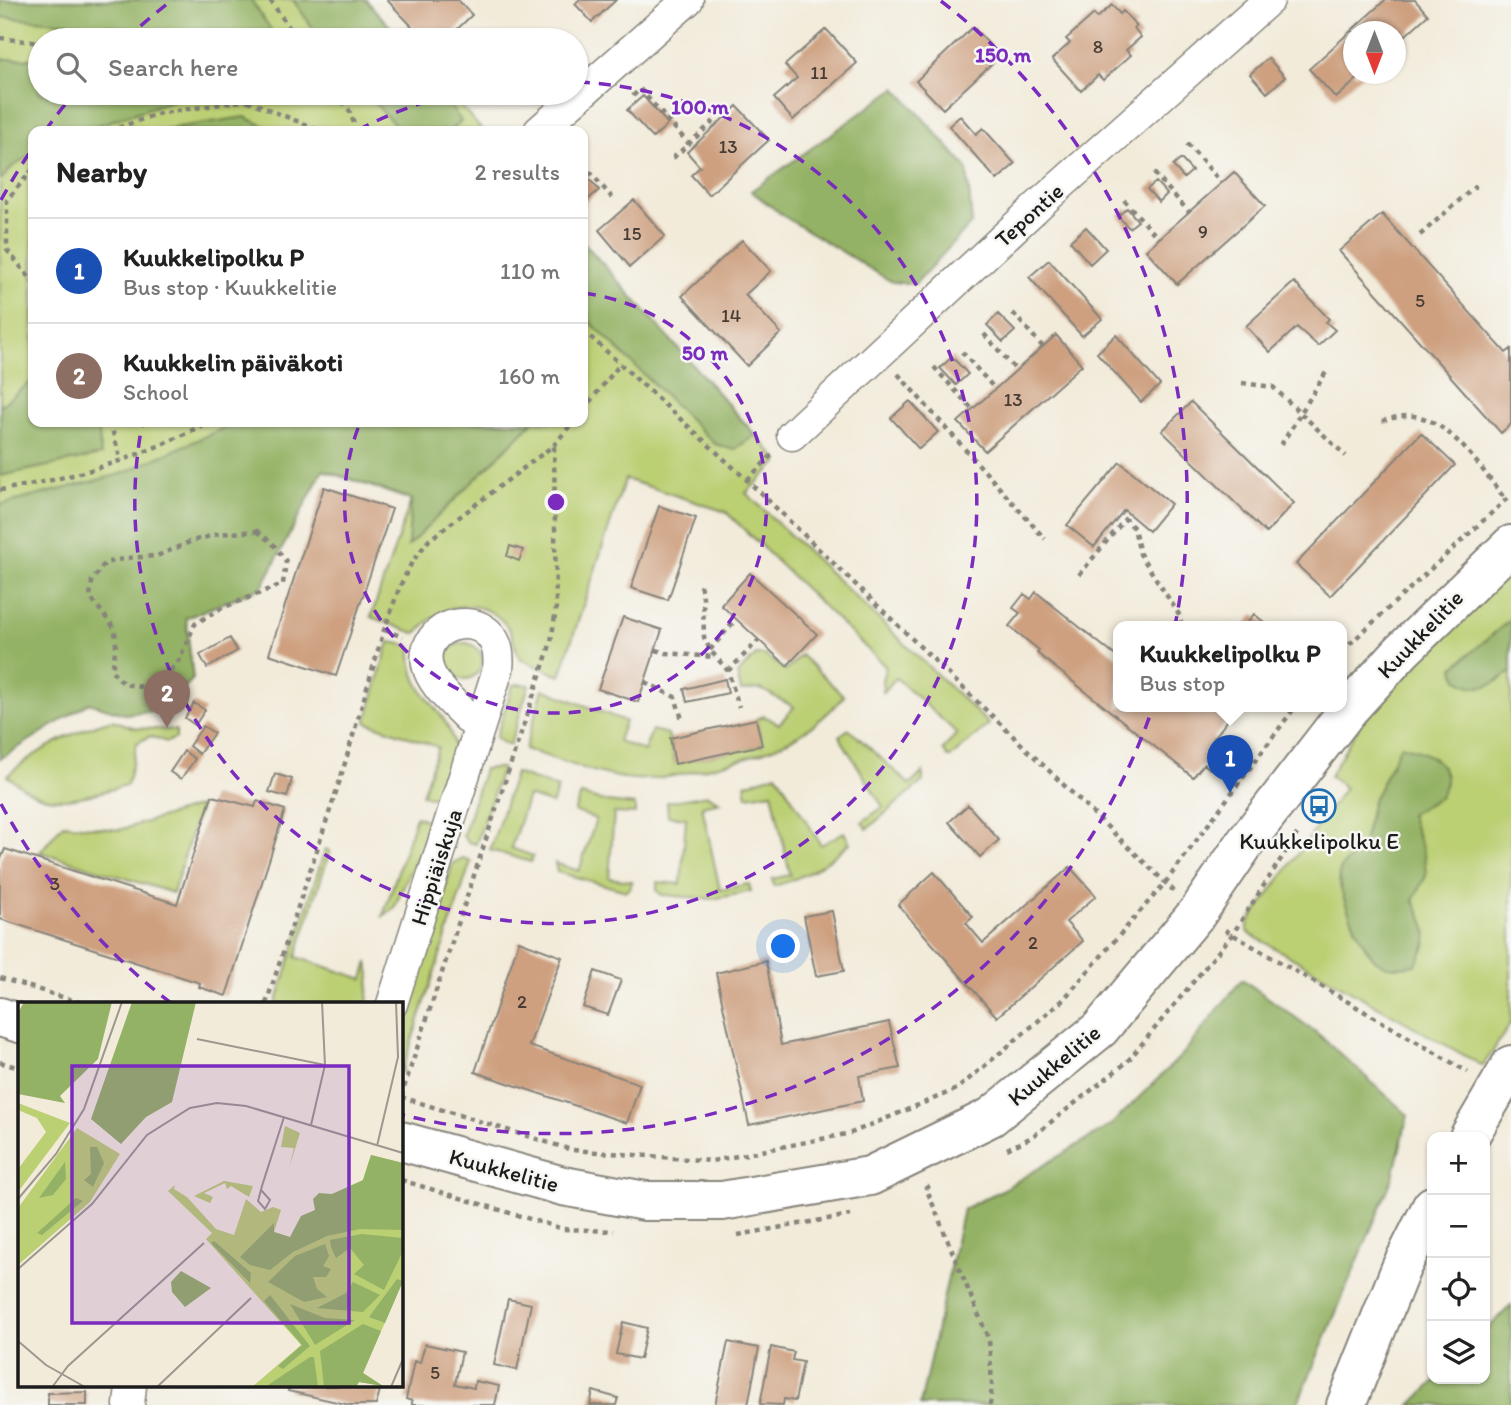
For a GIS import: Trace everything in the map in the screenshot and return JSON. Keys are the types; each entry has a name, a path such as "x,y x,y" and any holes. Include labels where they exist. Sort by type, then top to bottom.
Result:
{"street":[{"path":"588,88 688,0"},
{"name":"Tepontie","path":"792,435 879,352 1269,0"},
{"path":"545,126 569,105"},
{"name":"Kuukkelitie","path":"1347,711 1401,652 1511,545"},
{"name":"Kuukkelitie","path":"402,1141 563,1186 645,1201 722,1201 870,1175 991,1117 1100,1029 1198,912 1245,843 1346,712"},
{"name":"Hippiäiskuja","path":"393,1002 479,729"},
{"path":"0,1017 18,1023"},
{"path":"1472,1132 1511,1065"},
{"path":"1346,1405 1401,1269 1427,1216"}],"path":[{"path":"270,0 290,28"},
{"path":"0,38 28,42"},
{"path":"633,96 640,89 689,144"},
{"path":"123,126 157,114 216,105"},
{"path":"260,105 309,126"},
{"path":"345,105 356,126"},
{"path":"673,158 714,121"},
{"path":"1187,144 1222,183"},
{"path":"588,170 615,201"},
{"path":"1154,173 1189,212"},
{"path":"28,175 7,200 7,250 28,276"},
{"path":"1420,235 1479,183"},
{"path":"1124,200 1159,239"},
{"path":"0,249 7,250"},
{"path":"1013,313 1043,347"},
{"path":"588,334 747,480 1198,912 1232,935 1472,1075"},
{"path":"984,334 1016,370"},
{"path":"879,352 1045,539"},
{"path":"962,352 995,389"},
{"path":"588,404 621,363"},
{"path":"934,367 972,409"},
{"path":"1281,445 1328,369"},
{"path":"1242,383 1273,387 1346,456"},
{"path":"1382,421 1415,416 1447,432 1463,446 1506,500"},
{"path":"111,427 121,461"},
{"path":"0,490 38,484 121,461 167,444 199,427"},
{"path":"267,1002 340,780 384,631 412,562 429,540 554,444 569,427"},
{"path":"747,480 792,435"},
{"path":"402,1094 551,642 556,609 554,444"},
{"path":"1347,646 1511,495"},
{"path":"1079,575 1125,519 1133,528 1140,554 1180,616 1180,621"},
{"path":"257,531 273,544 286,561 283,584 222,608 195,624 179,660 162,681 142,687 124,684 112,671 117,644 115,629 90,597 92,581 104,563 157,556 192,541 218,534 257,531"},
{"path":"701,585 705,637 710,650 728,671 739,707"},
{"path":"710,650 736,619"},
{"path":"728,671 759,640"},
{"path":"656,650 715,657"},
{"path":"645,682 675,697 682,719"},
{"path":"402,1097 572,1150 712,1161 851,1133 957,1089 1062,1001 1165,883 1291,712"},
{"path":"997,1154 1032,1137 1127,1062 1232,935 1297,834"},
{"path":"0,978 78,1002"},
{"path":"0,1062 18,1068"},
{"path":"938,1182 926,1188 989,1340 992,1384 990,1405"}],"green space":[{"path":"0,0 366,0 391,28 28,28 28,105 460,105 479,126 28,126 28,427 588,427 588,248 779,461 746,493 989,724 948,757 943,750 957,733 896,678 883,692 882,680 886,667 726,512 625,479 560,676 522,660 509,629 499,618 476,607 451,609 439,614 414,633 371,617 411,500 246,444 0,548"},
{"path":"0,0 251,0 270,28 129,28 0,17"},
{"path":"293,0 366,0 391,28 313,28"},
{"path":"0,59 28,59 28,105 159,105 95,126 28,126 28,157 12,167 0,181"},
{"path":"896,88 967,168 972,223 915,284 892,282 785,217 751,191"},
{"path":"377,105 450,105 461,121 456,126 397,126"},
{"path":"245,117 264,126 186,126"},
{"path":"588,248 755,435 734,450 715,444 588,320"},
{"path":"28,384 28,427 98,427 101,455 0,476 0,406"},
{"path":"226,427 528,427 408,546 411,499 323,470 262,587 186,618 193,679 162,710 124,714 89,703 0,759 0,505 121,474"},
{"path":"1511,568 1511,1023 1483,1066 1247,930 1249,922 1345,788 1330,776 1363,718 1413,662"},
{"path":"1511,619 1511,672 1493,684 1484,686 1472,686 1462,682 1454,667"},
{"path":"389,642 408,645 411,648 416,679 450,732 454,759 441,799 422,795 438,747 366,722"},
{"path":"464,643 477,648 482,661 477,674 464,679 451,674 446,661 451,648"},
{"path":"756,655 765,655 786,671 801,655 844,696 813,725 780,745 743,758 672,776 628,779 582,768 525,749 543,689 625,721 618,741 644,751 652,730 668,734 675,763 762,745 756,719 764,716 779,724 794,707 761,689 741,691 737,674"},
{"path":"513,685 529,685 510,745 496,737"},
{"path":"112,720 136,728 176,730 176,738 167,742 150,736 137,743 127,785 93,794 69,799 46,798 7,776 56,742"},
{"path":"849,729 910,785 923,772 923,781 867,829 862,822 883,807 839,736"},
{"path":"1401,745 1423,752 1436,760 1445,773 1446,781 1440,797 1410,814 1424,854 1426,876 1413,900 1425,926 1427,940 1415,965 1396,967 1387,966 1372,957 1347,906 1339,874 1344,864 1361,852 1373,800"},
{"path":"502,768 476,844 468,842 463,836 484,769"},
{"path":"515,773 558,788 552,804 528,796 511,848 533,856 531,862 490,850"},
{"path":"777,774 821,845 844,832 850,843 815,869 774,886 772,879 790,875 772,792 747,796 745,784"},
{"path":"581,795 606,802 635,805 635,814 614,813 609,878 632,881 626,891 557,872 555,863 579,871 596,819 574,811"},
{"path":"707,795 720,802 702,806 720,890 749,884 751,891 714,899 662,895 657,891 657,882 681,884 686,818 668,816 667,802"},
{"path":"200,806 173,893 40,852 63,824 119,830"},
{"path":"416,816 432,823 394,908 383,916"},
{"path":"325,849 330,851 296,957 363,979 368,962 370,975 367,1002 277,1002"},
{"path":"463,858 471,861 402,1071 402,1018 453,863"},
{"path":"1242,979 1317,1033 1408,1115 1393,1177 1297,1405 920,1405 963,1209 1002,1190 1111,1125 1182,1055"},
{"path":"1511,1305 1511,1405 1411,1405 1432,1384 1490,1384 1490,1327"}],"building":[{"path":"387,0 458,0 472,15 458,28 414,28"},
{"path":"579,0 616,0 592,22 575,4"},
{"path":"1385,0 1415,0 1428,15 1406,35 1406,21 1362,21"},
{"path":"1112,5 1120,14 1123,11 1137,26 1134,28 1141,37 1126,50 1131,55 1103,80 1098,75 1081,91 1052,59 1070,43 1066,39 1094,14 1097,18"},
{"path":"973,27 1000,56 943,109 916,81"},
{"path":"826,29 857,63 793,120 774,98 797,78 785,65"},
{"path":"1343,38 1343,84 1352,84 1336,98 1309,69"},
{"path":"1268,58 1285,77 1267,93 1250,74"},
{"path":"643,96 668,124 653,138 627,110"},
{"path":"737,106 769,140 709,195 691,175 700,167 687,152"},
{"path":"960,116 976,134 983,128 1015,164 997,180 949,126"},
{"path":"1181,159 1192,171 1184,178 1173,166"},
{"path":"1234,172 1265,206 1177,284 1146,250"},
{"path":"588,178 599,190 588,200"},
{"path":"1156,182 1167,194 1159,202 1147,189"},
{"path":"634,200 665,236 630,267 599,230"},
{"path":"1127,208 1138,221 1129,228 1118,216"},
{"path":"1382,214 1506,353 1511,349 1511,424 1501,433 1339,251"},
{"path":"1086,227 1106,249 1090,264 1070,241"},
{"path":"742,240 771,271 745,295 781,333 747,366 682,296"},
{"path":"1049,260 1102,319 1082,336 1029,277"},
{"path":"1294,282 1329,319 1326,322 1335,330 1318,346 1297,327 1270,352 1246,326"},
{"path":"998,314 1015,331 1003,342 987,325"},
{"path":"1056,335 1082,365 985,451 958,422"},
{"path":"1116,335 1160,385 1141,402 1097,353"},
{"path":"952,357 968,374 956,385 940,368"},
{"path":"910,401 938,432 919,449 891,418"},
{"path":"1191,402 1294,503 1266,533 1162,431"},
{"path":"1421,433 1455,465 1330,596 1296,564"},
{"path":"1120,462 1171,504 1149,531 1124,510 1094,547 1067,525"},
{"path":"324,487 392,509 336,676 269,654"},
{"path":"659,506 696,518 668,600 631,588"},
{"path":"510,546 523,550 519,561 507,556"},
{"path":"750,573 817,634 787,666 721,605"},
{"path":"1036,592 1113,654 1113,712 1234,712 1213,739 1226,749 1210,769 1204,764 1193,777 1037,653 1039,650 1009,626 1020,613 1013,608 1024,594 1031,599"},
{"path":"1254,614 1263,621 1249,621"},
{"path":"623,617 662,630 638,702 598,689"},
{"path":"230,638 237,651 207,668 200,655"},
{"path":"725,679 728,693 687,702 684,689"},
{"path":"194,703 205,710 195,725 185,718"},
{"path":"756,719 762,745 675,764 670,738"},
{"path":"203,726 214,733 199,754 189,746"},
{"path":"184,751 195,759 181,779 170,772"},
{"path":"275,774 292,779 287,797 269,792"},
{"path":"212,796 255,807 257,801 285,810 226,996 199,987 200,983 0,919 0,861 5,849 177,904"},
{"path":"968,805 999,840 980,857 949,822"},
{"path":"1070,867 1096,896 1066,922 1083,941 997,1017 898,905 934,872 973,917 966,923 983,943"},
{"path":"832,911 844,971 816,976 804,916"},
{"path":"519,941 562,957 529,1046 640,1084 627,1123 475,1072"},
{"path":"766,961 781,1045 889,1022 900,1068 859,1076 863,1101 749,1125 716,973"},
{"path":"595,971 621,980 608,1015 583,1007"},
{"path":"508,1299 531,1304 517,1370 494,1365"},
{"path":"623,1322 647,1328 640,1359 616,1354"},
{"path":"728,1342 759,1348 748,1405 715,1405"},
{"path":"425,1344 462,1352 455,1384 474,1388 475,1381 499,1386 495,1405 412,1405 412,1401 406,1399 414,1361 420,1363"},
{"path":"771,1347 794,1352 792,1360 803,1362 795,1401 784,1399 783,1405 760,1404"},
{"path":"289,1388 380,1388 376,1405 350,1405 288,1391"},
{"path":"593,1391 618,1398 616,1405 590,1405"},
{"path":"87,1392 87,1405 48,1405 48,1393"}],"place":[{"name":"Kuukkelin päiväkoti","path":"167,728"},
{"name":"Kuukkelipolku P","path":"1230,793"},
{"name":"Kuukkelipolku E","path":"1319,806"}]}
